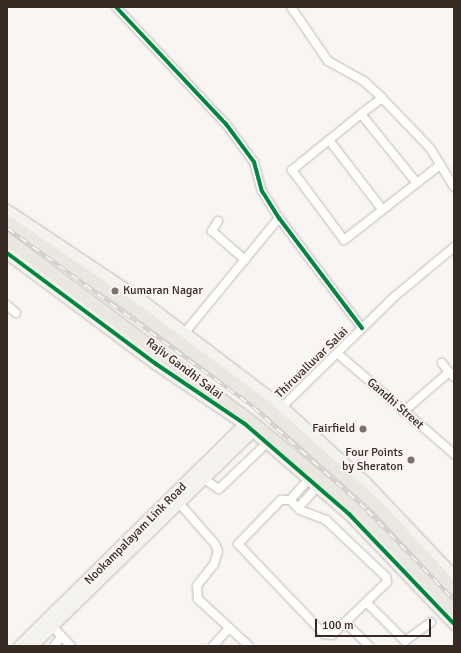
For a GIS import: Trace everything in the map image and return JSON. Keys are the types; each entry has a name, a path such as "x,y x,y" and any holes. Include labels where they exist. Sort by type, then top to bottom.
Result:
{"main road":[{"name":"Rajiv Gandhi Salai","path":"8,225 181,338 278,411 378,507 454,589"},
{"name":"Rajiv Gandhi Salai","path":"7,239 251,425 367,518 454,610"}],"street":[{"path":"116,7 226,124 254,162 262,191 279,218 362,328"},
{"path":"290,7 328,61 364,82 382,98 430,148 454,187"},
{"path":"382,98 292,170 344,240 416,182 440,165"},
{"path":"362,114 416,182"},
{"path":"329,140 382,209"},
{"path":"7,210 82,258 181,338 279,218"},
{"path":"218,221 212,231 245,260"},
{"name":"Thiruvalluvar Salai","path":"278,411 362,328 454,247"},
{"path":"7,253 156,364 251,425 267,443 390,554 454,624"},
{"path":"7,305 16,313"},
{"name":"Gandhi Street","path":"337,353 402,412 454,454"},
{"path":"402,412 452,374 442,363"},
{"path":"278,411 369,486 454,576"},
{"name":"Nookampalayam Link Road","path":"31,646 53,627 204,479 251,425"},
{"name":"Nookampalayam Link Road","path":"19,646 251,425"},
{"path":"204,479 219,489 267,443"},
{"path":"290,500 299,507 326,520 386,577 387,582 346,622 328,636 240,548 240,540 281,500 290,500 313,483"},
{"path":"299,507 313,483"},
{"path":"179,503 215,544 218,558 196,593 205,608 249,646"},
{"path":"367,602 402,644 431,622"},
{"path":"346,622 369,646"},
{"path":"53,627 71,646"},
{"path":"213,646 229,628"},
{"path":"54,646 61,637"}],"railway":[{"path":"7,228 253,407 367,510 454,600"}],"cycle path":[{"path":"116,7 226,124 254,162 262,191 279,218 362,328"},
{"path":"7,253 156,364 245,424 349,514 454,624"}],"place":[{"name":"Kumaran Nagar","path":"115,291"},
{"name":"Fairfield","path":"363,429"},
{"name":"Four Points by Sheraton","path":"411,460"}]}
